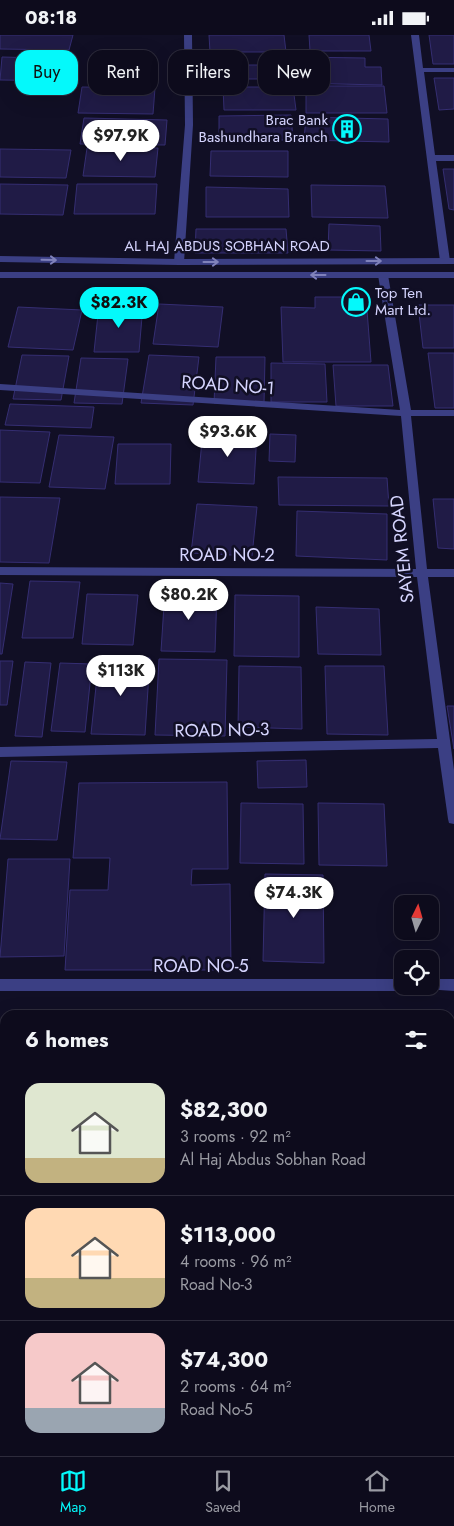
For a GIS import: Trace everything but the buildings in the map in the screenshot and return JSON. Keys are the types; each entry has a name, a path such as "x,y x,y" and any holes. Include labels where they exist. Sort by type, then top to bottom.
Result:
{"street":[{"path":"179,262 189,125 188,35"},
{"path":"415,35 432,158 450,261"},
{"path":"419,70 454,70"},
{"path":"432,158 454,158"},
{"name":"AL HAJ ABDUS SOBHAN ROAD","path":"0,259 179,262 450,261"},
{"name":"AL HAJ ABDUS SOBHAN ROAD","path":"0,275 454,275"},
{"name":"SAYEM ROAD","path":"383,275 406,413 422,573 444,743 452,787 454,819"},
{"name":"ROAD NO-1","path":"0,387 406,413 454,413"},
{"name":"ROAD NO-2","path":"0,571 454,573"},
{"name":"ROAD NO-3","path":"0,752 444,743"},
{"name":"ROAD NO-5","path":"0,985 394,985"},
{"path":"439,985 454,985"}],"place":[{"name":"Brac Bank Bashundhara Branch","path":"347,129"},
{"name":"Top Ten Mart Ltd.","path":"356,302"}]}
